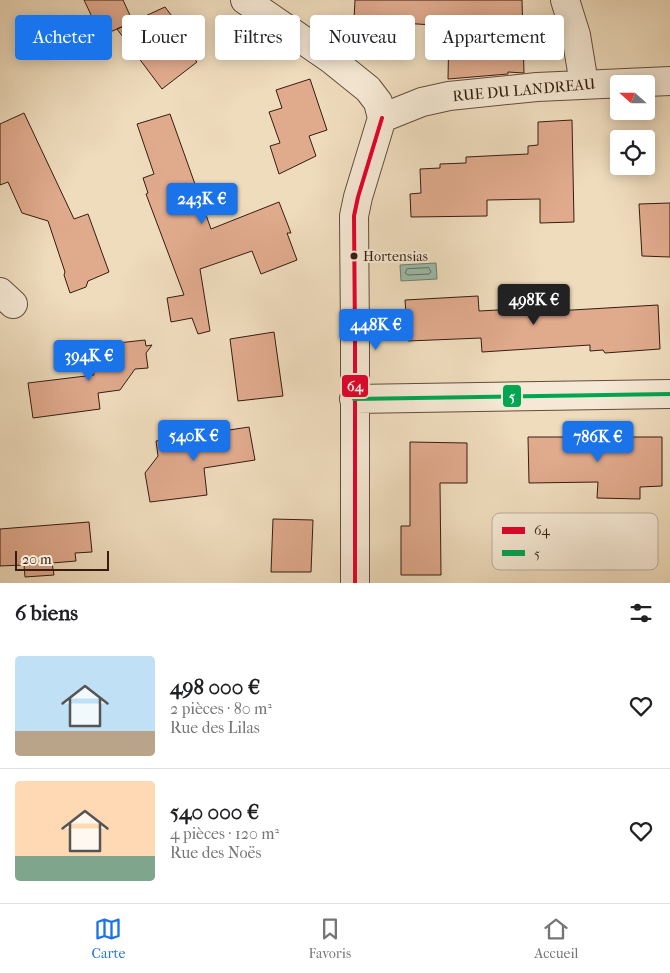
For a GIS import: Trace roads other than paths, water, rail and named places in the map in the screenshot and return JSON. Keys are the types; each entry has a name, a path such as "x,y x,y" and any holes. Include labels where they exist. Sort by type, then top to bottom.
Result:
{"street":[{"path":"245,0 332,60 368,89 378,102 382,118 354,216 355,583"},
{"path":"565,0 576,35 584,84"},
{"name":"RUE DU LANDREAU","path":"382,118 422,102 449,96 584,84 670,81"},
{"path":"354,398 670,394"}],"water":[{"path":"436,263 437,279 401,281 400,265"}],"place":[{"name":"Hortensias","path":"354,256"}]}
